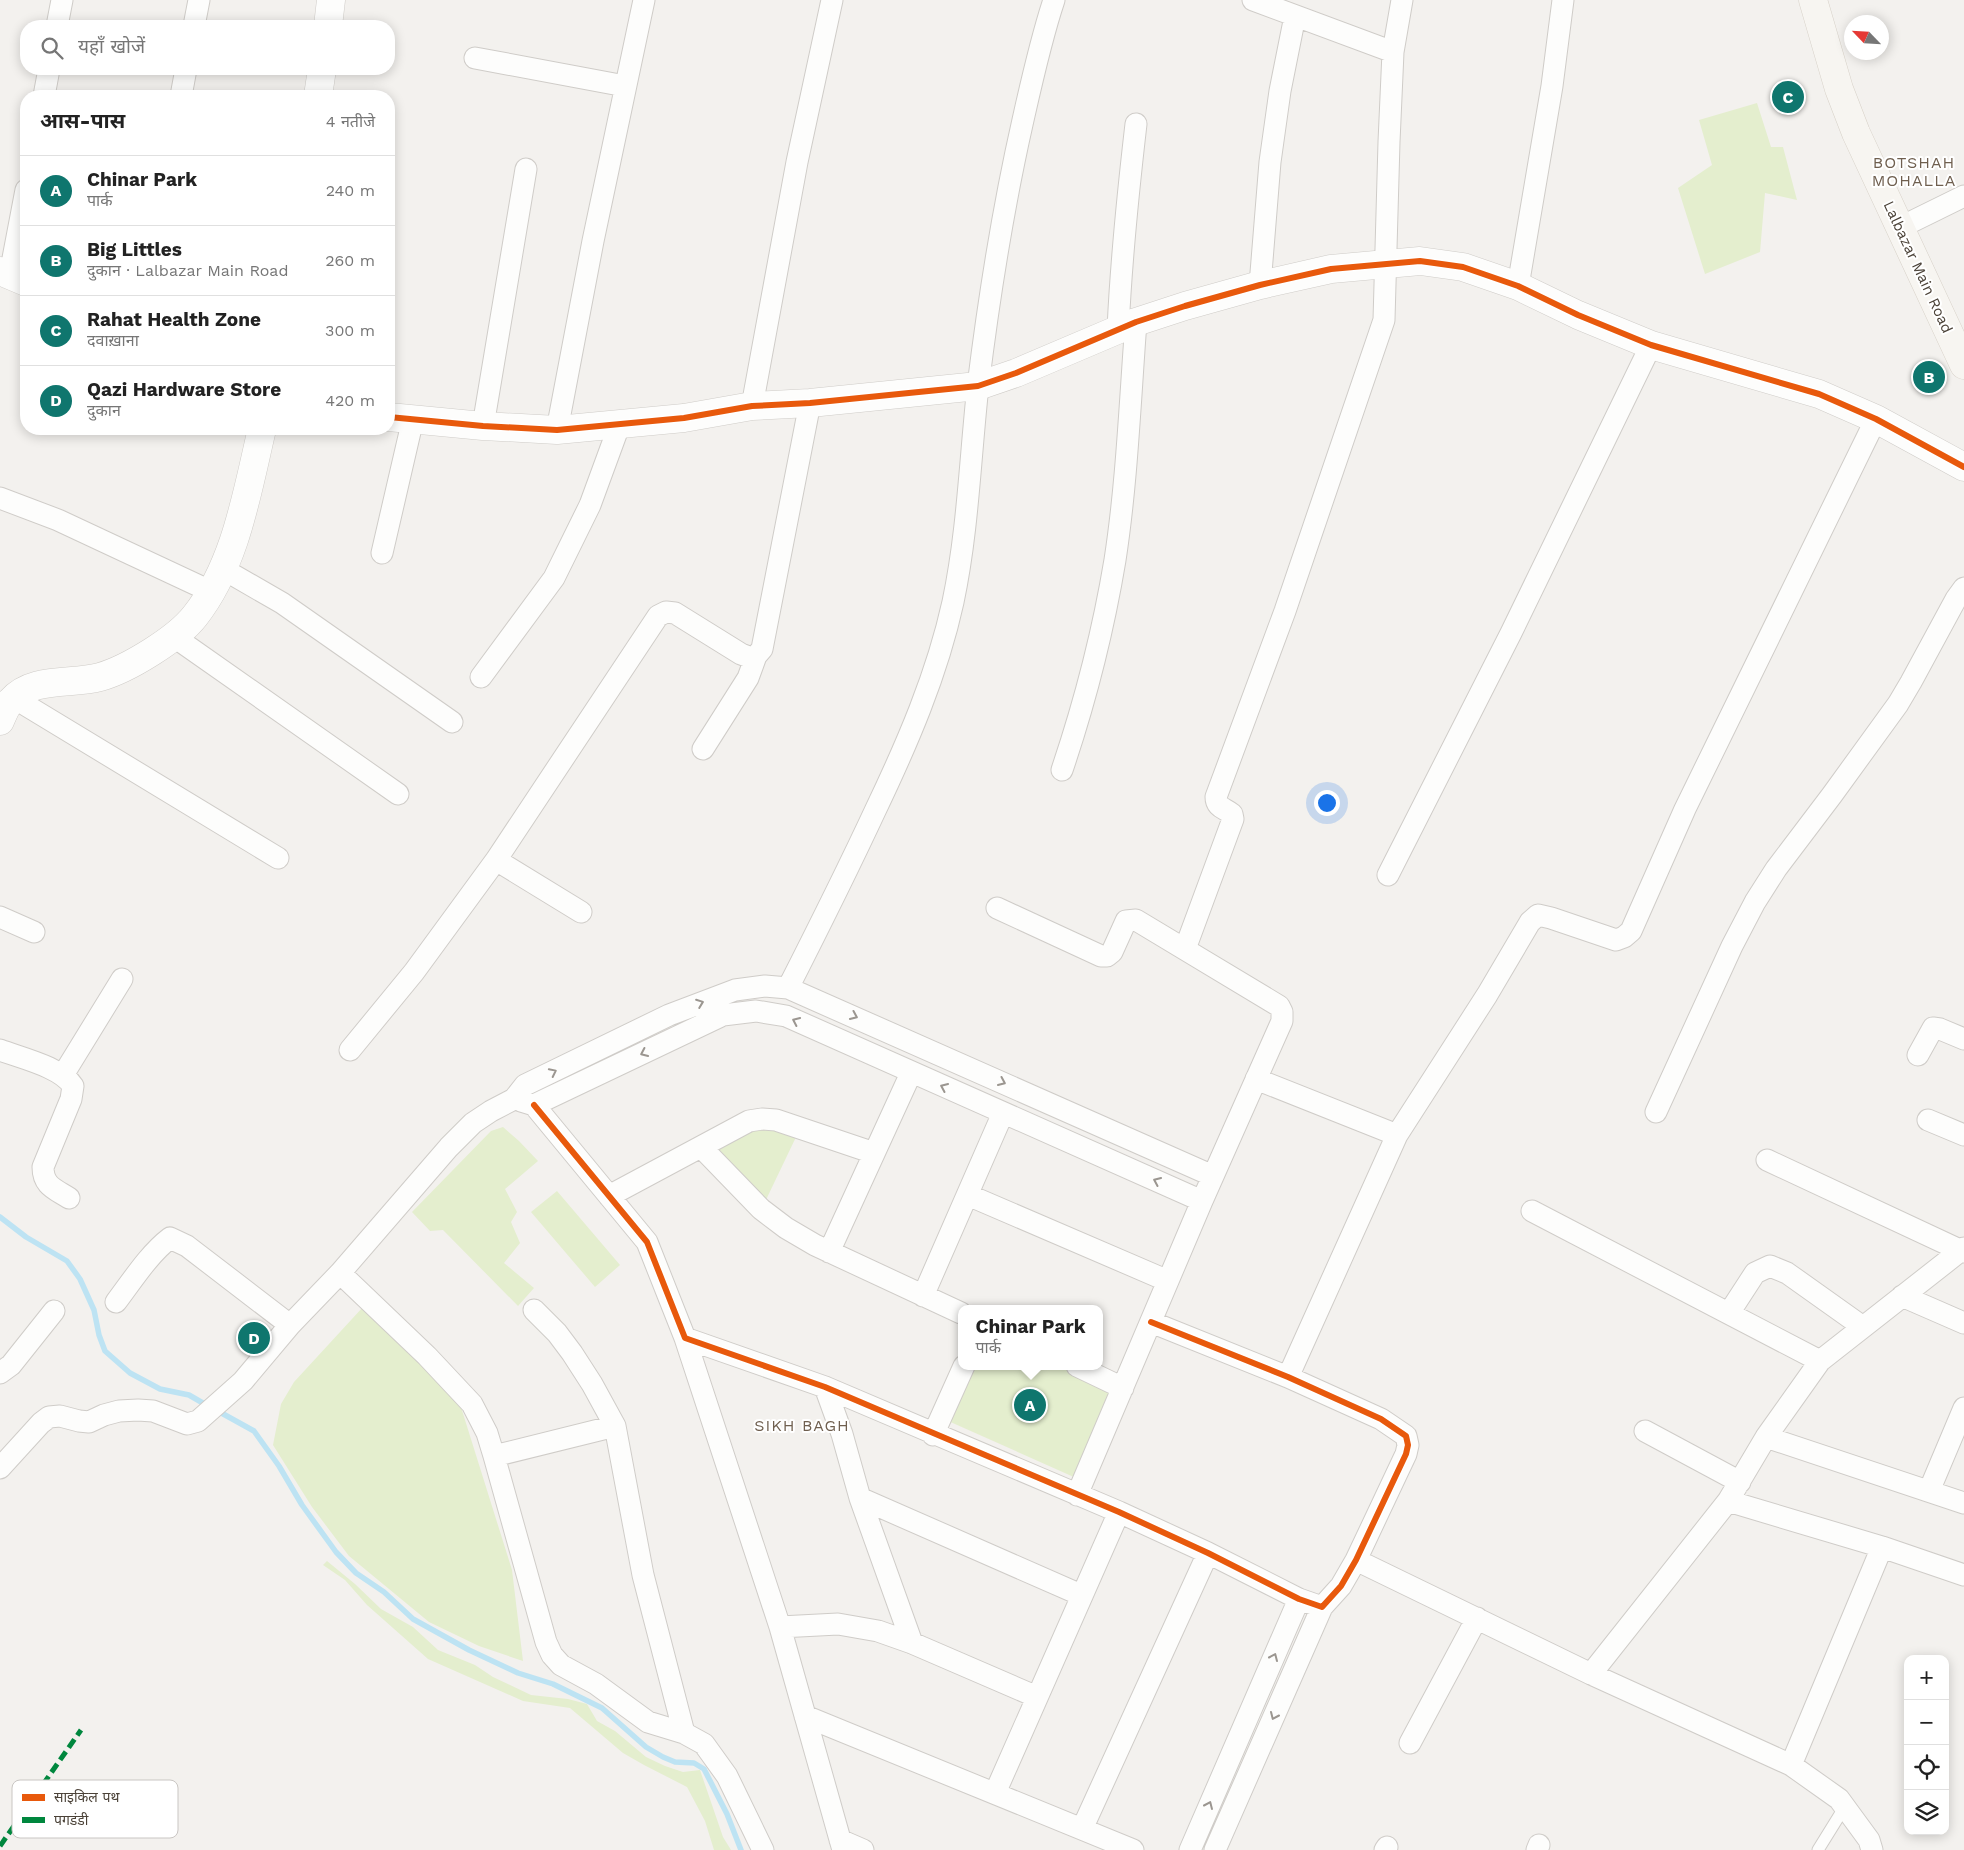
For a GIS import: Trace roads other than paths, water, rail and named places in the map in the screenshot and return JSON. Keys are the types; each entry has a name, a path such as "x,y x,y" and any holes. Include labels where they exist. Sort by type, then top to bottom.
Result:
{"main road":[{"name":"Lalbazar Main Road","path":"1813,0 1842,98 1856,133 1964,365"}],"street":[{"path":"58,20 62,0"},
{"path":"195,20 199,0"},
{"path":"329,20 331,0"},
{"path":"557,430 625,86 644,0"},
{"path":"752,406 797,162 832,0"},
{"path":"788,988 832,904 902,754 930,684 952,605 964,543 978,386 997,252 1012,166 1054,0"},
{"path":"1253,0 1393,52"},
{"path":"1185,949 1232,819 1232,814 1218,806 1216,797 1285,611 1384,320 1384,264 1393,52 1402,0"},
{"path":"1518,286 1552,86 1563,0"},
{"path":"1260,285 1270,162 1280,91 1295,16"},
{"path":"475,58 625,86"},
{"path":"45,90 48,75"},
{"path":"183,90 185,75"},
{"path":"319,90 321,75"},
{"path":"1062,770 1081,713 1105,612 1115,559 1127,448 1126,208 1136,124"},
{"path":"483,426 526,169"},
{"path":"1899,228 1964,196"},
{"path":"12,276 20,227"},
{"path":"382,553 401,418 483,426 557,430 619,426 684,418 752,406 810,403 978,386 1016,373 1127,326 1185,306 1260,285 1331,269 1420,261 1463,267 1518,286 1578,315 1651,345 1819,394 1876,419 1964,467"},
{"path":"1388,875 1511,633 1651,345"},
{"path":"703,748 748,678 756,656 762,649 810,403"},
{"path":"1288,1377 1397,1135 1487,995 1530,922 1538,915 1616,940 1624,938 1630,931 1685,809 1876,419"},
{"path":"481,677 554,578 590,505 619,426"},
{"path":"0,721 9,703 19,693 32,687 99,677 128,667 173,636 193,618 218,581 240,520 261,435"},
{"path":"0,498 296,612 452,722"},
{"path":"1656,1112 1725,962 1755,902 1776,869 1898,704 1956,599 1964,588"},
{"path":"350,1050 414,972 496,860 658,616 666,612 675,613 741,654 749,657 756,656"},
{"path":"173,636 398,794"},
{"path":"14,698 278,858"},
{"path":"496,860 581,912"},
{"path":"997,908 1101,956 1107,956 1112,952 1126,921 1136,920 1278,1006 1282,1012 1282,1021 1202,1201 1077,1495"},
{"path":"0,917 34,932"},
{"path":"63,1075 122,979"},
{"path":"0,1468 41,1423 50,1417 60,1416 89,1422 119,1411 153,1411 187,1424 198,1421 242,1381 290,1325 340,1273 449,1147 473,1123 514,1099 525,1085 669,1015 735,990 764,986 788,988 1213,1176"},
{"path":"534,1105 723,1015 756,1010 786,1016 1202,1201"},
{"path":"1918,1055 1933,1028 1964,1039"},
{"path":"0,1050 63,1075 68,1078 73,1086 71,1099 43,1167 43,1176 47,1184 69,1198"},
{"path":"828,1252 911,1073"},
{"path":"1256,1080 1397,1135"},
{"path":"514,1099 534,1105 647,1242 685,1338 780,1627 842,1845 864,1850"},
{"path":"923,1296 1003,1113"},
{"path":"609,1196 749,1121 762,1119 776,1120 874,1153"},
{"path":"1928,1120 1964,1135"},
{"path":"701,1146 760,1209 786,1228 828,1252 958,1312"},
{"path":"1591,1674 1728,1501 1766,1437 1820,1361 1963,1250 1767,1160"},
{"path":"968,1195 1168,1281"},
{"path":"1532,1212 1820,1361"},
{"path":"116,1302 147,1262 170,1238 187,1246 290,1325"},
{"path":"1729,1313 1755,1273 1770,1266 1787,1272 1863,1327"},
{"path":"340,1273 427,1356 472,1404 486,1433 494,1456 546,1642 552,1655 561,1665 596,1684 648,1722 684,1733 704,1744 727,1776 763,1850"},
{"path":"1902,1296 1964,1323"},
{"path":"534,1310 556,1332 572,1353 616,1426 643,1574 684,1733"},
{"path":"0,1373 11,1365 54,1311"},
{"path":"1151,1322 1288,1377 1381,1419 1406,1436 1408,1445 1406,1454 1356,1560 1341,1586 1322,1608 1215,1850"},
{"path":"685,1338 825,1388 1119,1512 1208,1553 1299,1599 1322,1608"},
{"path":"933,1435 962,1370"},
{"path":"1085,1370 1123,1388"},
{"path":"825,1388 842,1434 860,1498 912,1643"},
{"path":"1929,1491 1964,1408"},
{"path":"494,1456 616,1426"},
{"path":"1646,1431 1740,1482"},
{"path":"1766,1437 1964,1503"},
{"path":"860,1498 1081,1595"},
{"path":"1728,1501 1882,1546 1964,1575"},
{"path":"995,1793 1119,1512"},
{"path":"1791,1764 1882,1546"},
{"path":"1082,1829 1208,1553"},
{"path":"1356,1560 1591,1674 1791,1764 1839,1799 1869,1840 1872,1850"},
{"path":"1190,1850 1299,1599"},
{"path":"1410,1743 1477,1618"},
{"path":"780,1627 838,1624 878,1631 912,1643 1038,1697"},
{"path":"805,1716 1133,1850"}],"lane":[{"path":"1818,1850 1844,1808"}],"waterway":[{"path":"0,1217 26,1237 67,1261 80,1279 94,1310 99,1335 105,1351 130,1373 160,1389 189,1395 208,1406"},
{"path":"216,1410 254,1431 279,1466 302,1505 336,1552 356,1573 384,1592 413,1619 469,1650 518,1673 553,1684 602,1708 646,1747 663,1757 675,1762 694,1763 704,1769 727,1814 741,1850"}],"place":[{"name":"Rahat Health Zone","path":"1788,97"},
{"name":"Big Littles","path":"1929,377"},
{"name":"Qazi Hardware Store","path":"254,1338"},
{"name":"Chinar Park","path":"1030,1405"}],"district":[{"name":"BOTSHAH MOHALLA","path":"1914,171"},
{"name":"SIKH BAGH","path":"802,1425"}]}
